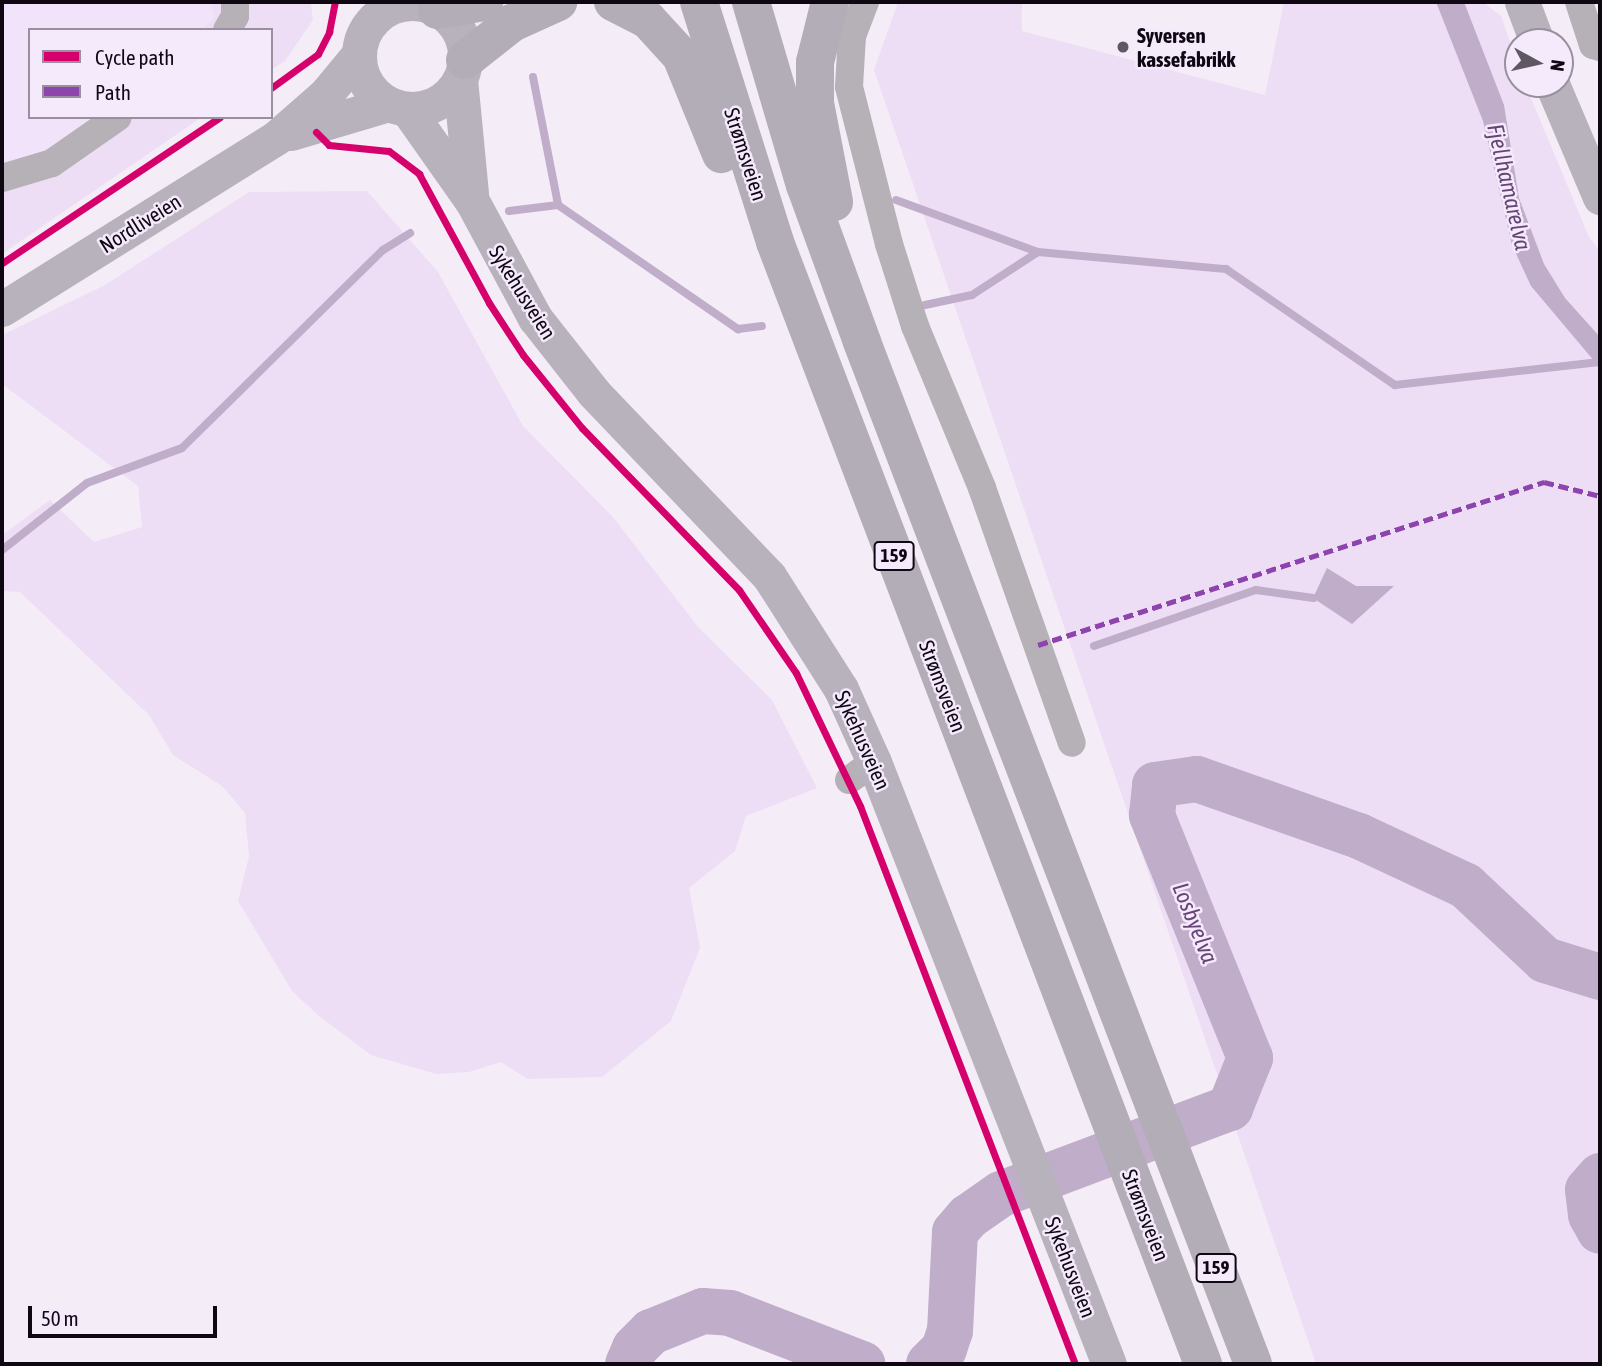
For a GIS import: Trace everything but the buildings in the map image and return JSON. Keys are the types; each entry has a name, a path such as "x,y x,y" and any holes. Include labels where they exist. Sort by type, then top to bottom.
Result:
{"highway":[{"path":"425,5 484,2"},
{"path":"463,69 512,23 558,2"},
{"path":"613,2 648,20 681,56 935,717 1050,963"},
{"name":"Strømsveien","path":"699,2 775,242 1203,1364"},
{"name":"159","path":"751,2 805,185 1253,1364"},
{"path":"830,2 815,62 815,103 840,225 1038,800"}],"main road":[{"path":"1522,2 1532,28"},
{"path":"425,5 458,31 463,69 432,105 398,106 363,78 365,27 397,6 425,5"},
{"name":"Nordliveien","path":"2,309 277,137 326,94 365,27"},
{"name":"Sykehusveien","path":"463,69 472,201"},
{"path":"1558,98 1600,197"},
{"name":"Sykehusveien","path":"398,106 472,201 510,277 562,353 618,419 749,552 788,602 841,690 862,771 1023,1144 1108,1364"},
{"name":"Nordliveien","path":"277,137 398,106"}],"lane":[{"path":"228,28 235,16 235,2"},
{"path":"865,2 852,36 849,87 889,244 915,326 982,488 1072,743"},
{"path":"1579,2 1593,45 1600,47"},
{"path":"2,177 52,163 115,119"}],"shaded area":[{"path":"2,2 210,2 215,17 204,28 28,28 28,119 112,119 100,132 2,165"},
{"path":"210,2 311,2 313,20 285,61 273,69 273,28 204,28 215,17"},
{"path":"898,2 1022,2 1022,31 1265,95 1284,2 1483,2 1501,16 1505,28 1504,98 1531,98 1589,237 1600,251 1600,1364 1316,1364 874,70"},
{"path":"112,119 199,119 2,254 2,165 99,132"},
{"path":"367,191 438,272 523,426 612,516 699,628 772,700 817,788 746,816 735,851 689,888 700,948 671,1021 602,1077 528,1079 501,1062 469,1072 436,1074 371,1055 319,1016 292,991 238,901 249,856 245,813 222,786 173,755 149,715 20,592 2,591 2,535 50,500 94,542 142,527 138,486 2,384 2,335 105,285 249,192"}],"water":[{"name":"Fjellhamarelva","path":"1436,2 1464,2 1504,105 1519,198 1544,264 1565,298 1600,337 1600,368 1531,286 1512,245 1483,121"},
{"path":"1327,568 1356,586 1394,586 1352,624 1313,598"}],"waterway":[{"path":"533,77 558,205 738,329 762,326"},
{"path":"896,200 1038,252 1226,269 1395,385 1600,362"},
{"path":"509,211 558,205"},
{"path":"2,550 87,483 182,448 383,250 410,233"},
{"path":"925,305 972,295 1038,252"},
{"path":"1094,646 1256,590 1313,598"},
{"name":"Losbyelva","path":"929,1364 944,1349 950,1331 955,1232 968,1217 1001,1194 1230,1108 1250,1058 1152,815 1155,785 1197,779 1359,836 1466,886 1545,960 1600,977"},
{"name":"Losbyelva","path":"1600,1176 1588,1190 1591,1215 1600,1231"},
{"name":"Losbyelva","path":"628,1364 635,1348 651,1332 703,1311 730,1313 862,1364"}],"marked path":[{"path":"1038,645 1544,482 1600,496"}],"cycle path":[{"path":"273,87 318,54 329,32 335,2"},
{"path":"2,263 217,119"},
{"path":"316,132 329,145 389,151 419,174 489,303 523,355 582,428 739,590 796,673 860,806 1075,1364"}],"place":[{"name":"Syversen kassefabrikk","path":"1123,47"}]}
